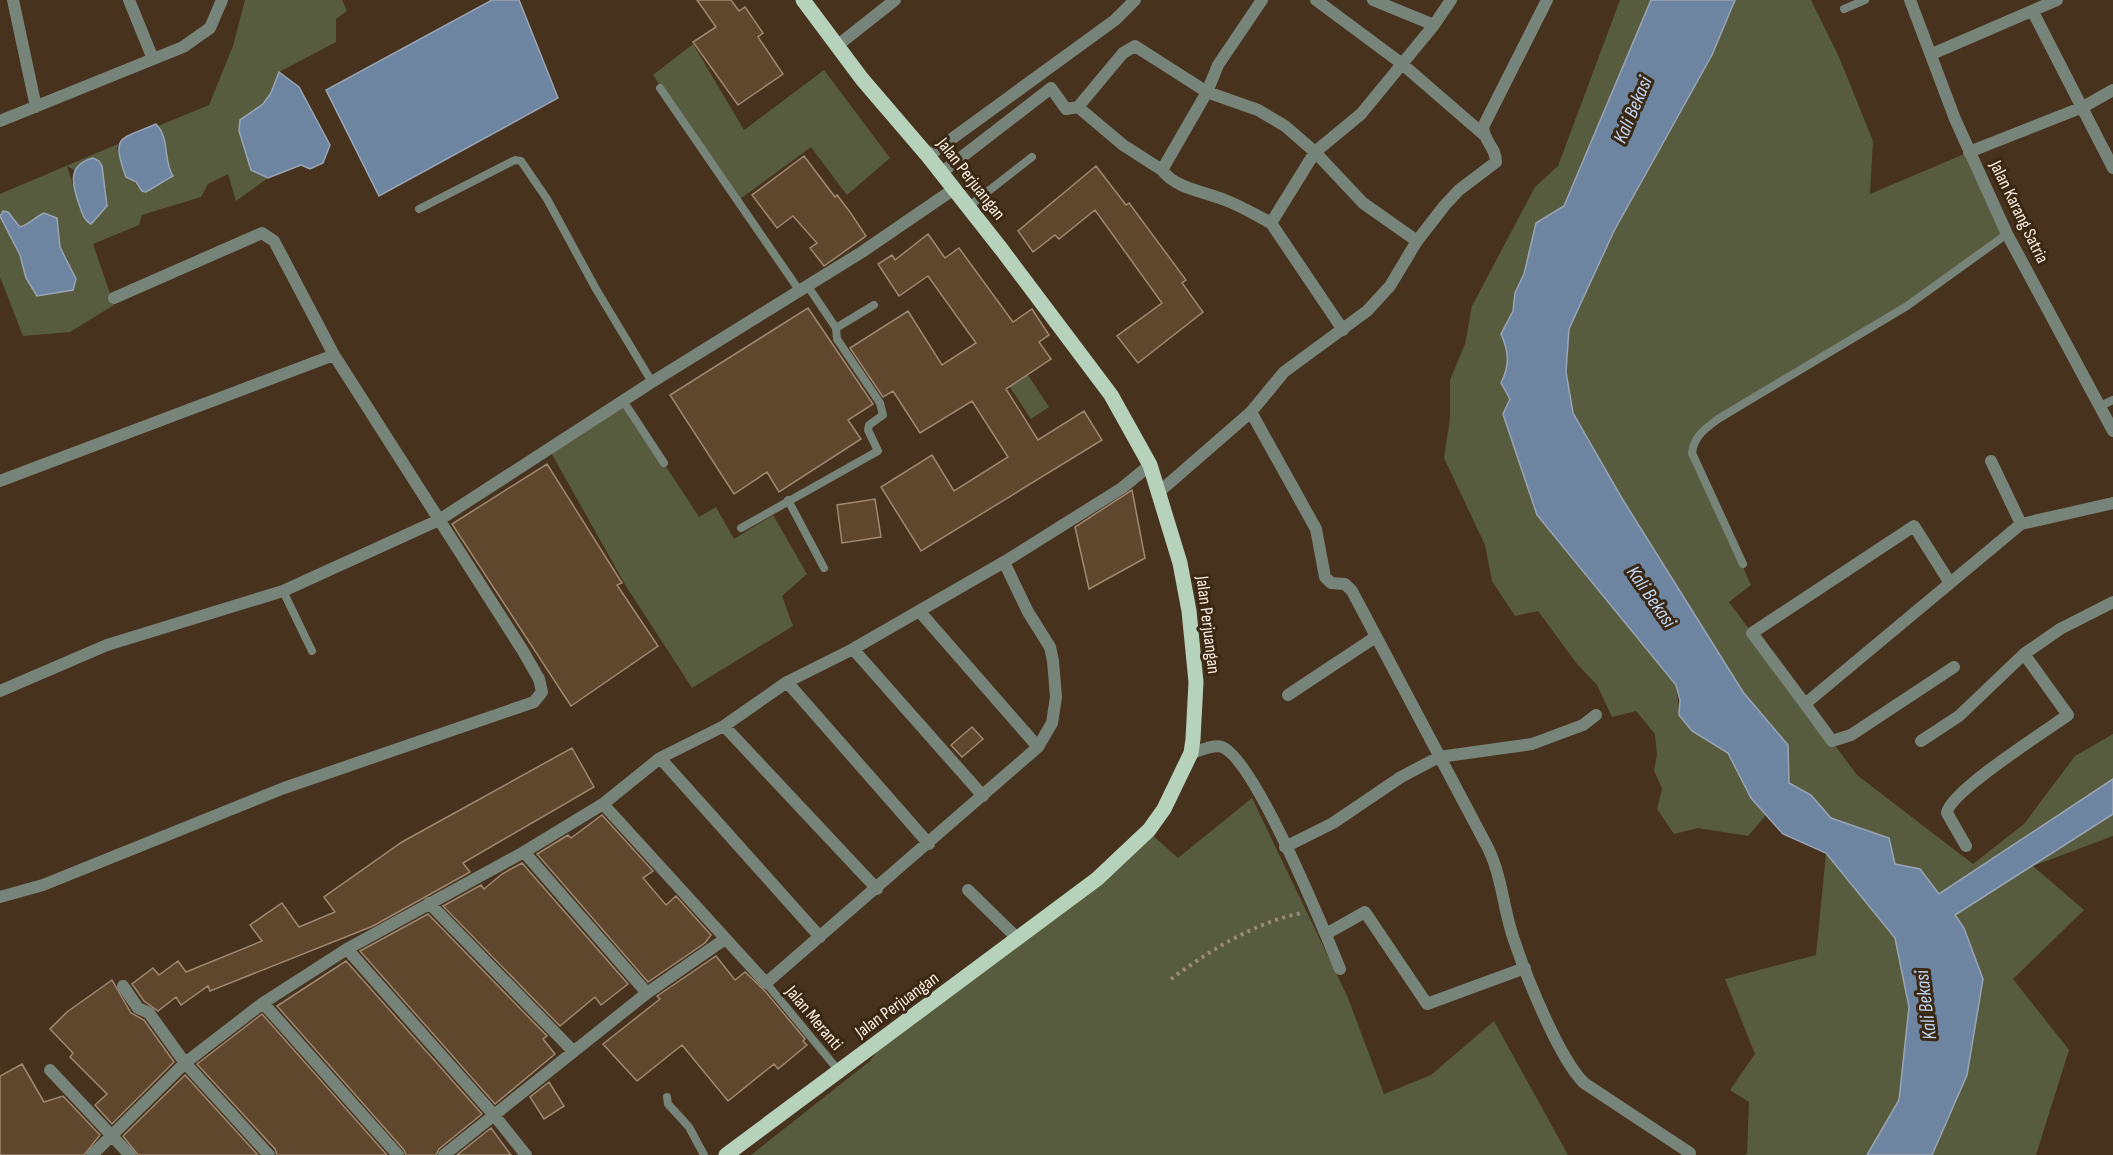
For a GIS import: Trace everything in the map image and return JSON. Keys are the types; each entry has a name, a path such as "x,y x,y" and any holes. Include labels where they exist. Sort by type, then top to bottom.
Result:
{"main road":[{"name":"Jalan Perjuangan","path":"726,1155 1097,879 1149,830 1164,808 1191,753 1196,682 1189,611 1180,563 1150,465 1111,394 954,189 875,95 803,0"}],"street":[{"path":"13,0 36,107"},
{"path":"129,0 153,59"},
{"path":"0,121 183,47 210,28 222,0"},
{"path":"838,45 895,0"},
{"path":"928,156 1115,20 1135,0"},
{"path":"1162,170 1207,92 1218,65 1262,0"},
{"path":"1159,492 1251,412 1284,372 1367,311 1390,286 1417,242 1459,190 1496,162 1494,150 1483,134 1401,63 1316,0"},
{"path":"1373,0 1434,25"},
{"path":"1271,223 1315,152 1361,114 1434,25 1451,0"},
{"path":"1483,134 1485,120 1547,0"},
{"name":"Jalan Karang Satria","path":"1910,0 1969,152 2007,234 2113,432"},
{"path":"1932,54 2057,0"},
{"path":"2033,12 2113,168"},
{"path":"1078,108 1123,52 1135,46 1207,92 1266,114 1315,152 1363,202 1417,242"},
{"path":"941,173 1051,88 1066,109 1078,108 1123,145 1179,184 1227,200 1271,223 1343,330"},
{"path":"1969,152 2083,106 2113,90"},
{"path":"0,691 107,645 283,591 439,520 954,189"},
{"path":"0,897 43,885 284,788 534,702 542,692 539,679 334,355 274,241 262,233 114,298"},
{"path":"0,481 334,355"},
{"path":"1251,412 1316,529 1325,577 1330,583 1348,586 1498,870 1513,937 1564,1055 1579,1078 1689,1153"},
{"path":"1990,460 2021,524"},
{"path":"92,1155 185,1063 263,1003 346,949 524,852 603,804 660,758 724,726 787,682 920,612 1004,562 1122,488 1150,465"},
{"path":"1805,704 2021,524 2113,503"},
{"path":"1950,583 1914,526 1752,633 1832,741 1851,735 1954,667"},
{"path":"603,804 766,983 929,844 1038,747 1053,723 1056,697 1050,647 1028,612 1004,562"},
{"path":"1921,741 1959,716 2024,654 2060,628 2113,602"},
{"path":"920,612 1038,747"},
{"path":"1288,695 1374,638"},
{"path":"853,649 983,796"},
{"path":"1966,846 1947,813 1952,801 1972,783 2068,715 2024,654"},
{"path":"787,682 929,844"},
{"path":"1285,847 1333,823 1401,777 1440,757 1532,744 1583,725 1596,715"},
{"path":"724,726 877,889"},
{"path":"1191,753 1218,746 1224,748 1240,764 1285,847 1340,969"},
{"path":"660,758 820,937"},
{"path":"524,852 646,993"},
{"path":"969,890 1017,938"},
{"path":"429,903 572,1050"},
{"path":"1326,934 1365,912 1427,1004 1525,968"},
{"path":"444,1155 572,1050 646,993 725,939"},
{"path":"346,949 494,1115 526,1155"},
{"path":"123,986 138,1008 149,1013 185,1063 269,1155"},
{"path":"263,1003 398,1155"},
{"path":"50,1070 130,1155"}],"lane":[{"path":"1844,9 1865,0"},
{"path":"660,88 803,288 836,328 837,339 880,403 883,415 868,425 867,430 878,451 741,528"},
{"path":"968,207 1032,157"},
{"path":"419,209 515,160 521,161 547,199 596,289 652,382"},
{"path":"1743,564 1692,453 1693,443 1697,438 1718,419 1907,306 2007,234"},
{"path":"836,328 874,305"},
{"path":"2100,406 2113,400"},
{"path":"624,402 664,463"},
{"path":"788,500 824,568"},
{"path":"283,591 312,651"},
{"name":"Jalan Meranti","path":"766,983 839,1071"},
{"path":"667,1097 668,1104 689,1126 704,1155"}],"path":[{"path":"1171,979 1195,961 1258,927 1314,910"}],"green space":[{"path":"245,0 342,0 347,11 336,19 336,42 279,72 271,93 263,104 240,121 251,170 268,178 236,201 228,174 208,184 201,197 142,215 139,225 93,244 114,305 70,332 23,336 0,277 0,216 20,255 26,278 68,260 60,247 56,229 37,216 31,224 20,227 14,218 3,211 0,213 0,194 118,144 117,149 132,180 138,187 166,182 173,176 158,126 209,105 233,46","holes":["67,166 106,188 107,206 84,219"]},
{"path":"1620,0 1651,0 1564,206 1536,223 1524,274 1515,293 1513,311 1502,334 1508,358 1501,383 1510,399 1537,515 1676,685 1680,716 1692,731 1728,753 1751,798 1766,815 1748,836 1698,828 1674,834 1657,809 1662,789 1654,770 1657,755 1655,734 1636,711 1612,717 1597,685 1577,664 1538,611 1515,616 1492,581 1485,545 1444,458 1450,418 1450,380 1465,344 1472,306 1535,187 1558,166"},
{"path":"1735,0 1811,0 1839,57 1873,141 1870,194 1969,152 2007,234 1907,306 1701,433 1692,453 1751,585 1729,602 1857,775 1973,864 2024,824 2075,756 2113,734 2113,836 2033,866 2084,910 2013,979 2069,1050 2036,1155 1932,1155 1967,1075 1983,979 1964,928 1895,864 1889,838 1831,818 1811,795 1789,783 1788,745 1743,692 1623,500 1573,413 1566,372 1569,329 1614,231 1712,55"},
{"path":"693,44 744,130 824,70 890,158 847,195 811,147 736,202 653,75"},
{"path":"1016,357 1049,407 1031,419 998,369"},
{"path":"624,402 699,517 716,507 734,539 773,515 807,574 782,596 793,626 692,688 626,586 550,451"},
{"path":"1252,798 1348,998 1384,1094 1431,1075 1494,1021 1568,1155 751,1155 870,1061 888,1035 1151,834 1178,858"},
{"path":"1826,853 1895,938 1909,1007 1899,1100 1867,1155 1744,1155 1747,1154 1749,1102 1730,1090 1755,1054 1725,979 1816,955"}],"water":[{"path":"492,0 519,0 558,98 379,196 326,90"},
{"name":"Kali Bekasi","path":"1651,0 1735,0 1712,55 1614,231 1569,329 1566,372 1573,413 1623,500 1743,692 1788,745 1789,783 1811,795 1831,818 1889,838 1895,864 1920,869 1939,894 2113,779 2113,814 1955,915 1964,928 1983,979 1967,1075 1932,1155 1867,1155 1899,1100 1909,1007 1895,938 1826,853 1783,834 1751,798 1728,753 1692,731 1679,715 1680,700 1676,685 1537,515 1503,414 1510,399 1501,383 1507,359 1506,347 1501,334 1513,311 1515,293 1524,274 1536,223 1564,206"},
{"path":"279,72 299,87 330,145 323,163 310,169 301,165 268,178 251,170 239,131 240,120 263,104 271,93"},
{"path":"156,124 163,136 168,164 173,176 146,192 142,191 136,182 126,177 119,146 126,137"},
{"path":"93,158 102,166 107,206 91,224 82,213 73,183 75,170 79,165"},
{"path":"3,211 8,212 20,227 44,213 57,218 60,247 76,279 73,290 37,296 26,278 20,255 0,216"}],"building":[{"path":"697,0 731,0 739,11 745,7 763,33 758,37 783,74 738,105 693,42 716,27"},
{"path":"804,156 835,197 837,195 866,236 824,266 810,248 817,243 793,216 777,228 752,195"},
{"path":"1096,166 1126,205 1129,203 1186,280 1182,283 1203,312 1138,363 1117,336 1162,303 1095,210 1059,239 1055,235 1033,252 1018,231"},
{"path":"928,234 945,258 959,248 1013,322 1032,309 1049,335 1039,342 1051,359 1006,389 1038,440 1084,411 1102,440 921,551 881,487 932,455 954,491 1008,457 972,401 920,433 893,391 883,397 850,348 908,311 942,365 976,343 928,276 899,296 878,264 892,255 895,260"},
{"path":"808,308 873,404 848,420 861,439 779,492 767,472 734,494 670,395"},
{"path":"547,464 622,583 617,585 658,646 571,706 452,524"},
{"path":"1132,490 1145,558 1089,589 1075,527"},
{"path":"875,499 881,537 842,543 837,505"},
{"path":"972,727 983,739 962,757 951,745"},
{"path":"572,748 594,787 463,863 470,872 373,926 210,991 208,986 181,1005 176,997 158,1011 144,1001 132,984 153,968 159,975 178,961 186,972 262,941 250,925 282,903 299,927 335,912 324,897 402,842"},
{"path":"602,815 653,871 643,878 666,905 676,896 711,935 705,943 648,982 537,854 568,835 571,838"},
{"path":"522,863 628,984 601,1005 595,997 560,1026 443,906 481,885 484,889 502,874"},
{"path":"428,914 547,1036 543,1039 555,1054 495,1104 360,951"},
{"path":"716,956 735,980 745,972 765,991 805,1039 803,1041 807,1045 778,1069 774,1064 728,1101 682,1045 637,1081 603,1044 660,999 657,996"},
{"path":"346,961 482,1114 439,1149 436,1155 406,1155 277,1006"},
{"path":"112,980 131,1013 144,1020 174,1062 112,1124 95,1105 107,1094 70,1057 73,1053 50,1029 67,1012"},
{"path":"262,1014 387,1155 277,1155 275,1149 197,1064"},
{"path":"22,1064 44,1102 63,1096 100,1135 84,1155 0,1155 0,1076"},
{"path":"185,1075 258,1155 138,1155 123,1136"},
{"path":"549,1082 564,1106 544,1119 530,1097"},
{"path":"491,1128 511,1155 457,1155"}]}
